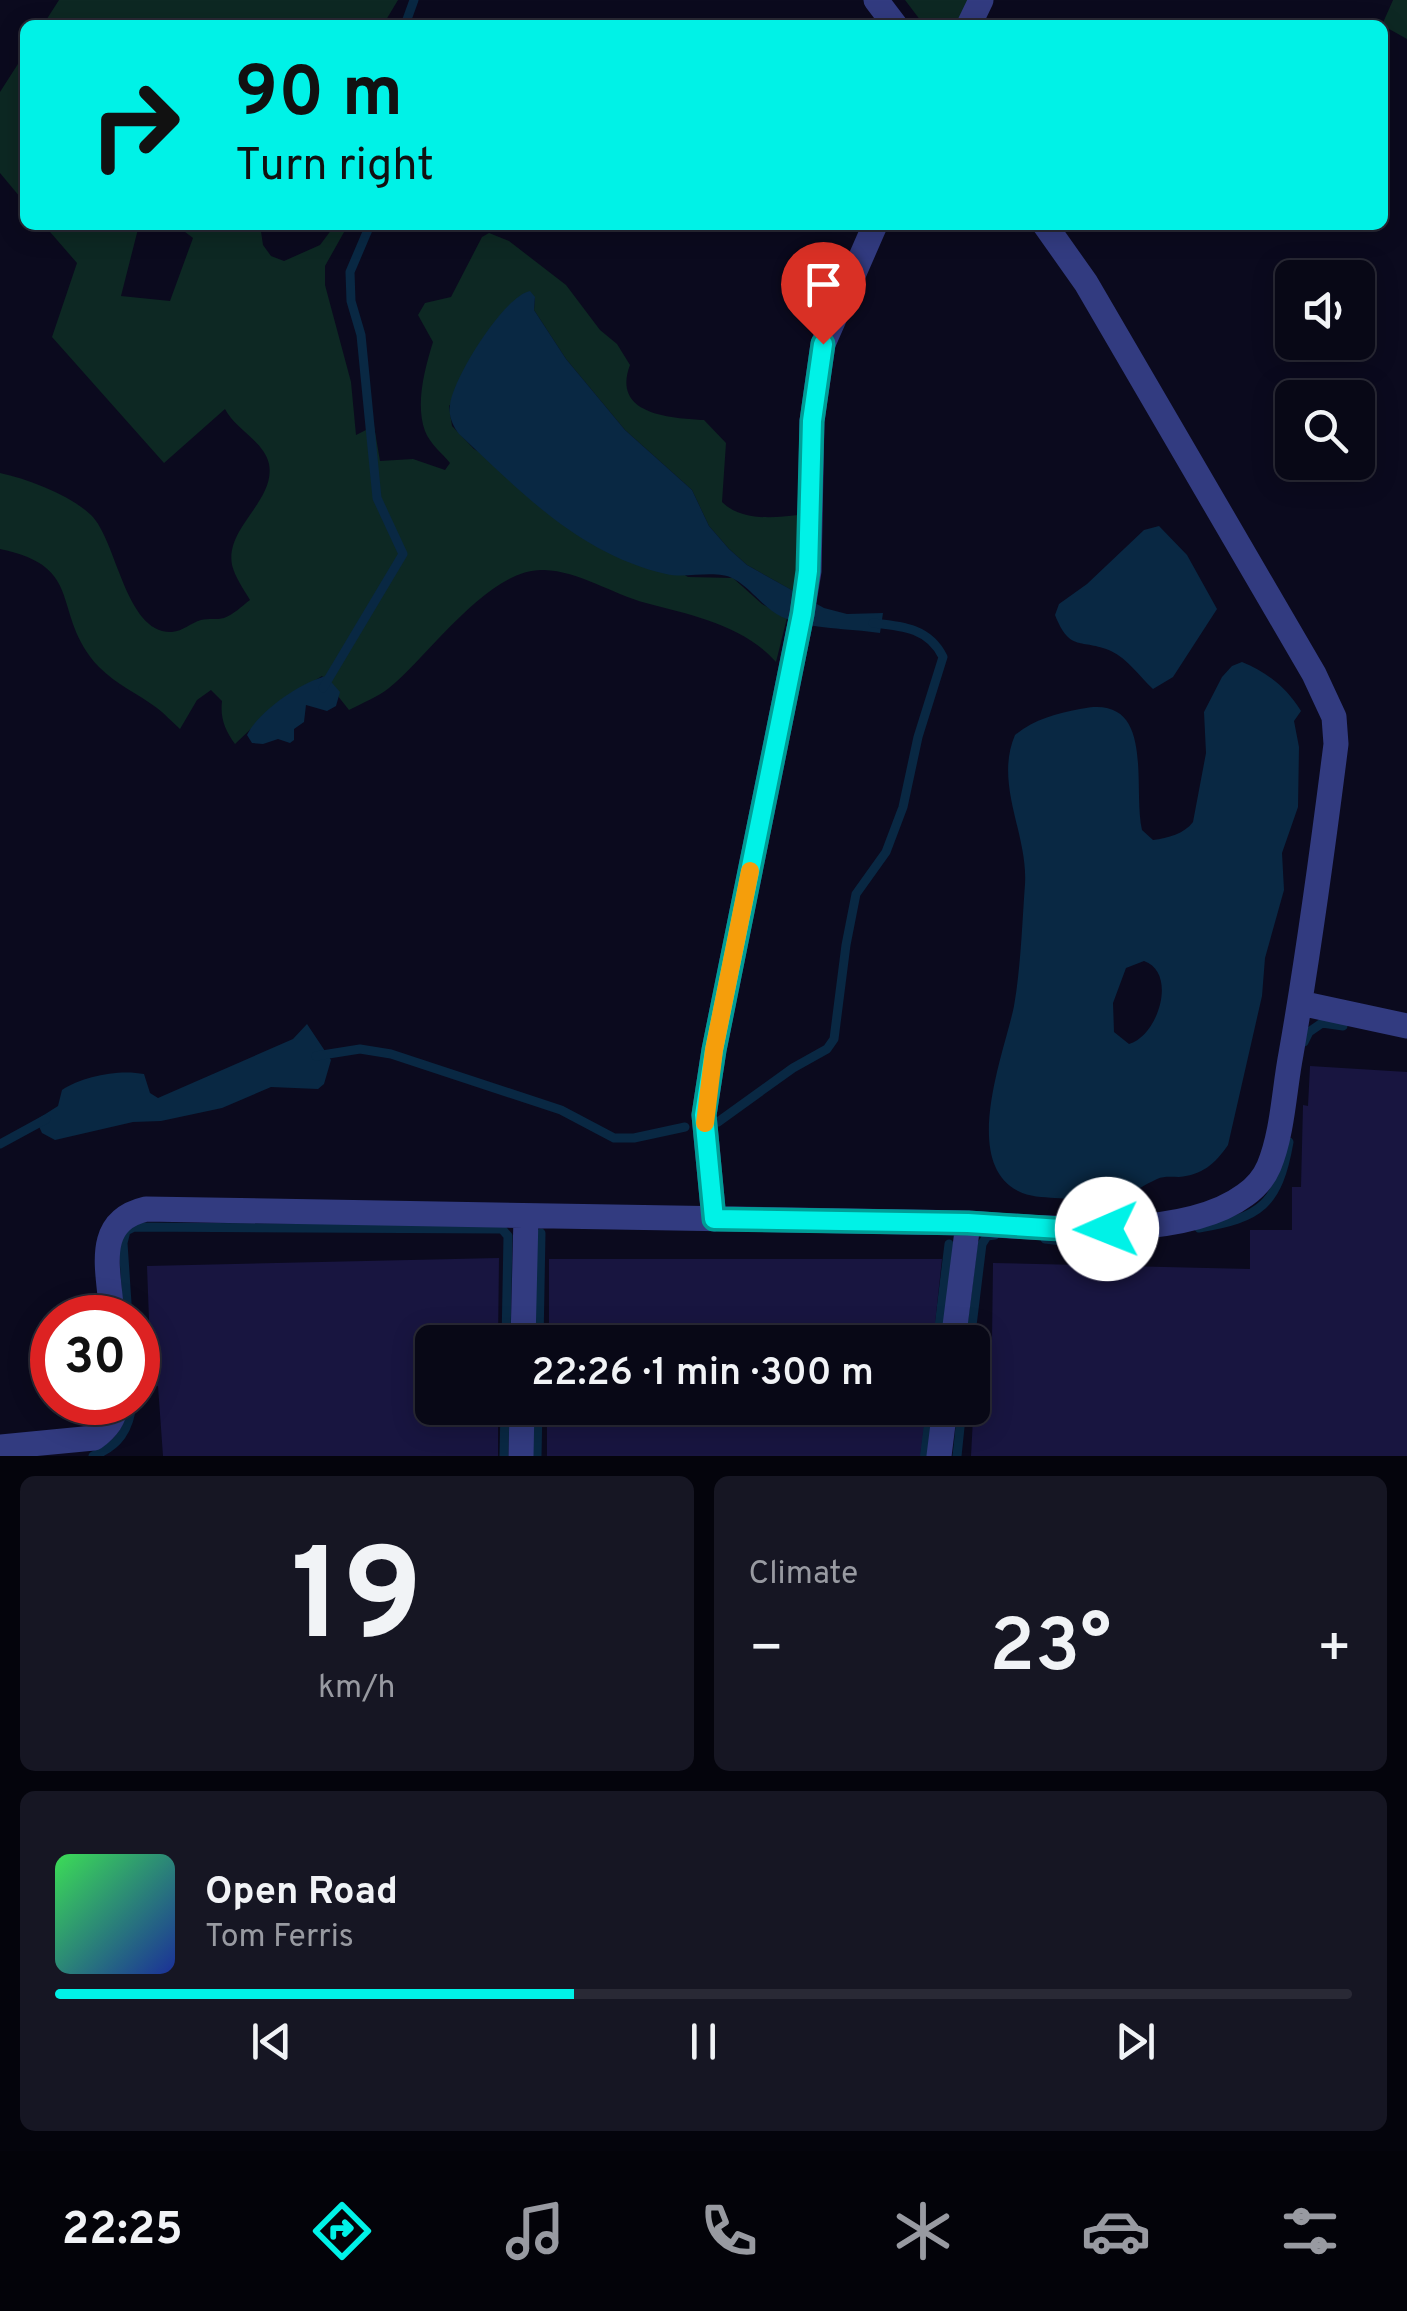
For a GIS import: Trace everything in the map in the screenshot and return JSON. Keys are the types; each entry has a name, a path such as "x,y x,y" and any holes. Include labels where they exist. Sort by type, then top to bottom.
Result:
{"street":[{"path":"876,0 891,20"},
{"path":"714,1219 704,1115 804,600 812,421 823,344 873,230"},
{"path":"111,1295 108,1242 114,1224 127,1214 146,1209 968,1223 1076,1230 1139,1227 1198,1216 1225,1207 1260,1181 1268,1167 1300,1003 1334,760 1334,718 1314,674 1086,283 1049,230"},
{"path":"1300,1003 1407,1026"},
{"path":"524,1325 526,1216"},
{"path":"955,1325 968,1223"},
{"path":"0,1447 94,1438 109,1425"},
{"path":"521,1456 522,1425"},
{"path":"939,1456 943,1425"}],"green space":[{"path":"59,0 398,0 386,20 46,20"},
{"path":"905,0 968,0 960,20 920,20"},
{"path":"1393,0 1407,0 1407,39 1388,28 1388,20 1384,20"},
{"path":"20,61 20,197 0,173 0,92"},
{"path":"48,230 138,230 121,296 170,301 193,238 183,230 261,230 263,245 271,256 284,261 320,245 331,230 345,230 325,266 325,285 351,382 356,435 374,426 380,461 413,459 445,470 450,463 430,440 422,420 422,386 433,342 418,315 425,303 451,297 482,237 489,233 509,241 566,285 600,330 617,344 630,365 626,382 636,404 661,415 704,420 726,443 722,502 748,515 798,515 795,592 747,565 729,549 709,526 692,490 625,430 566,359 534,310 535,297 449,406 452,426 474,449 688,577 733,578 762,604 787,618 776,662 748,639 716,623 633,599 570,574 544,570 523,573 481,598 389,688 349,710 322,676 276,705 235,744 224,724 222,701 211,690 197,700 180,729 99,667 84,647 64,594 46,567 0,549 0,473 48,489 91,515 143,618 156,629 172,632 201,620 224,618 250,600 233,570 232,551 242,526 265,490 269,464 261,449 225,409 164,463 52,337 77,263"}],"water":[{"path":"530,291 535,297 534,310 566,359 625,430 692,490 709,526 729,549 747,565 824,608 847,614 883,613 880,633 794,621 775,613 727,576 666,574 606,552 553,518 459,434 450,409 460,376 494,322 519,296"},
{"path":"1159,526 1187,555 1217,609 1173,677 1153,689 1117,654 1071,640 1055,615 1059,604 1087,584 1144,530"},
{"path":"1242,662 1268,676 1301,711 1294,721 1299,747 1298,807 1282,853 1284,890 1265,958 1262,996 1228,1145 1201,1171 1160,1178 1116,1199 1022,1193 1001,1176 992,1156 989,1131 996,1076 1014,1006 1022,930 1025,865 1008,772 1015,735 1038,721 1080,709 1104,708 1121,715 1131,728 1136,747 1142,830 1153,840 1170,837 1193,822 1206,753 1204,712 1232,666","holes":["1144,961 1160,978 1160,1004 1148,1029 1129,1044 1114,1032 1113,1003 1126,968"]},
{"path":"326,676 340,692 336,706 327,711 306,705 304,722 294,729 294,740 290,743 278,739 252,743 247,735 270,708 293,691"},
{"path":"307,1024 331,1060 324,1084 318,1089 271,1087 222,1108 55,1140 42,1133 36,1120 58,1106 62,1090 90,1077 144,1074 150,1093 158,1098 293,1039"}],"building":[{"path":"1310,1066 1407,1072 1407,1456 971,1456 973,1425 990,1425 993,1263 1250,1269 1250,1230 1292,1230 1292,1187 1301,1187 1303,1105 1308,1106"},
{"path":"499,1258 498,1325 415,1325 415,1425 498,1425 498,1456 163,1456 160,1295 148,1295 147,1266"},
{"path":"549,1259 942,1259 935,1325 549,1325"},
{"path":"547,1425 924,1425 920,1456 547,1456"}],"waterway":[{"path":"407,20 414,0"},
{"path":"323,688 403,554 377,498 361,335 351,301 350,272 368,230"},
{"path":"718,1122 793,1068 827,1049 834,1039 856,894 886,852 903,807 918,737 943,657 922,634 873,623"},
{"path":"1304,1042 1309,1032 1322,1023 1343,1026"},
{"path":"316,1056 360,1049 391,1054 561,1110 614,1138 634,1138 685,1127"},
{"path":"0,1144 46,1119"},
{"path":"1199,1228 1237,1219 1263,1205 1279,1181 1289,1142"},
{"path":"126,1295 123,1243 126,1231 134,1227 502,1229 508,1236 506,1325"},
{"path":"539,1325 541,1233"},
{"path":"972,1325 982,1244 987,1236 995,1235"},
{"path":"1045,1239 1087,1244 1119,1240"},
{"path":"939,1325 949,1244"},
{"path":"93,1456 109,1447 127,1425"},
{"path":"504,1456 505,1425"},
{"path":"537,1456 538,1425"},
{"path":"924,1456 928,1425"},
{"path":"957,1456 960,1425"}],"slow traffic":[{"path":"705,1123 714,1050 750,871"}],"route":[{"path":"823,344 812,421 808,571 802,614 704,1115 714,1219 1107,1229"}]}
